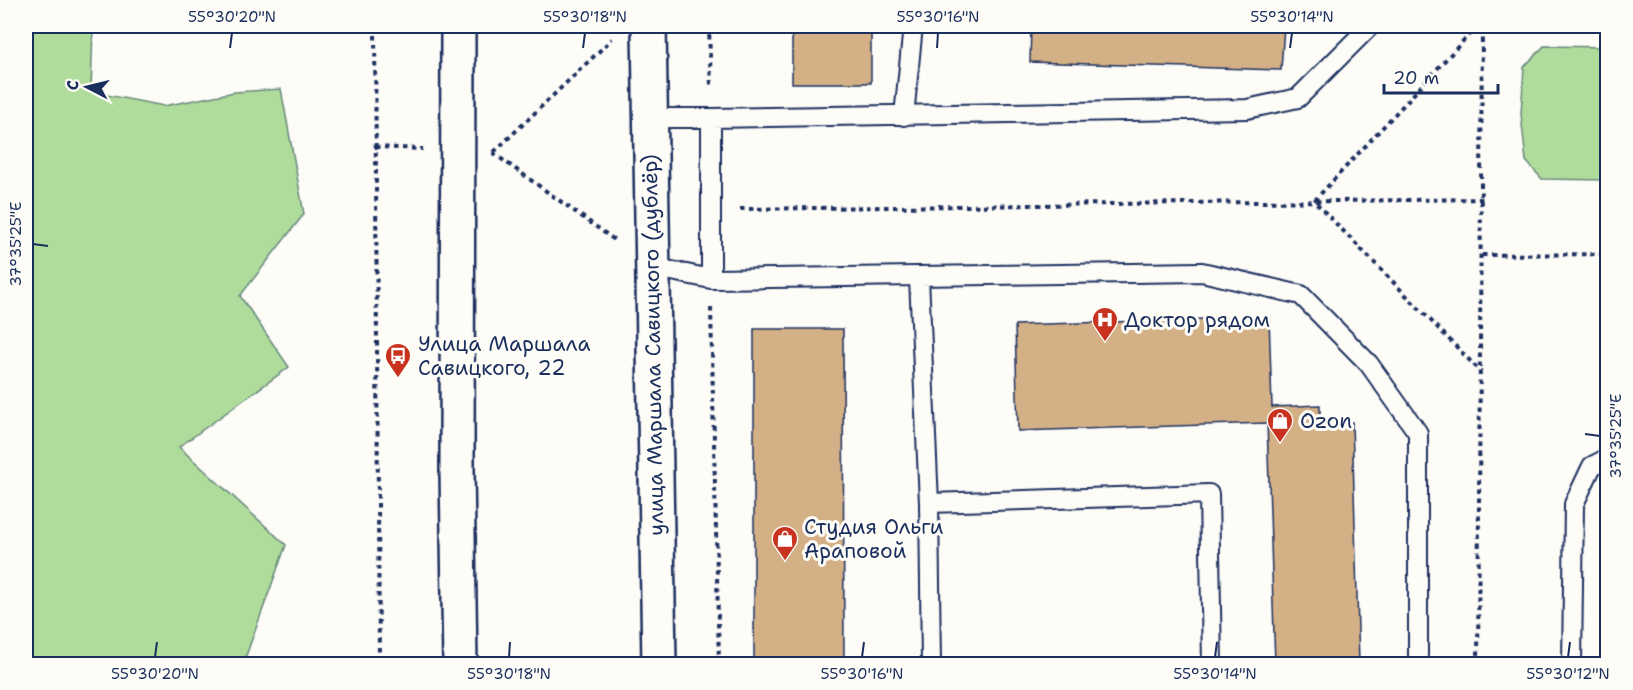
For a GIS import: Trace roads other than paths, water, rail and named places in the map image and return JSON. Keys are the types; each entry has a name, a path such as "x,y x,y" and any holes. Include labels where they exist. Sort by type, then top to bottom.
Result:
{"street":[{"path":"458,26 460,664"},
{"name":"улица Маршала Савицкого (дублёр)","path":"633,29 649,118 659,664"}],"lane":[{"path":"904,116 914,26"},
{"path":"649,118 904,116 1247,109 1298,98 1370,26"},
{"path":"711,118 711,279"},
{"path":"652,267 711,279 919,278 1202,272 1301,295 1369,364 1418,434 1418,664"},
{"path":"919,278 929,503 931,664"},
{"path":"1572,664 1574,504 1592,466 1608,458"},
{"path":"929,503 1209,494 1212,664"}],"place":[{"name":"Доктор рядом","path":"1105,343"},
{"name":"Улица Маршала Савицкого, 22","path":"398,379"},
{"name":"Ozon","path":"1280,444"},
{"name":"Студия Ольги Араповой","path":"785,562"}]}
